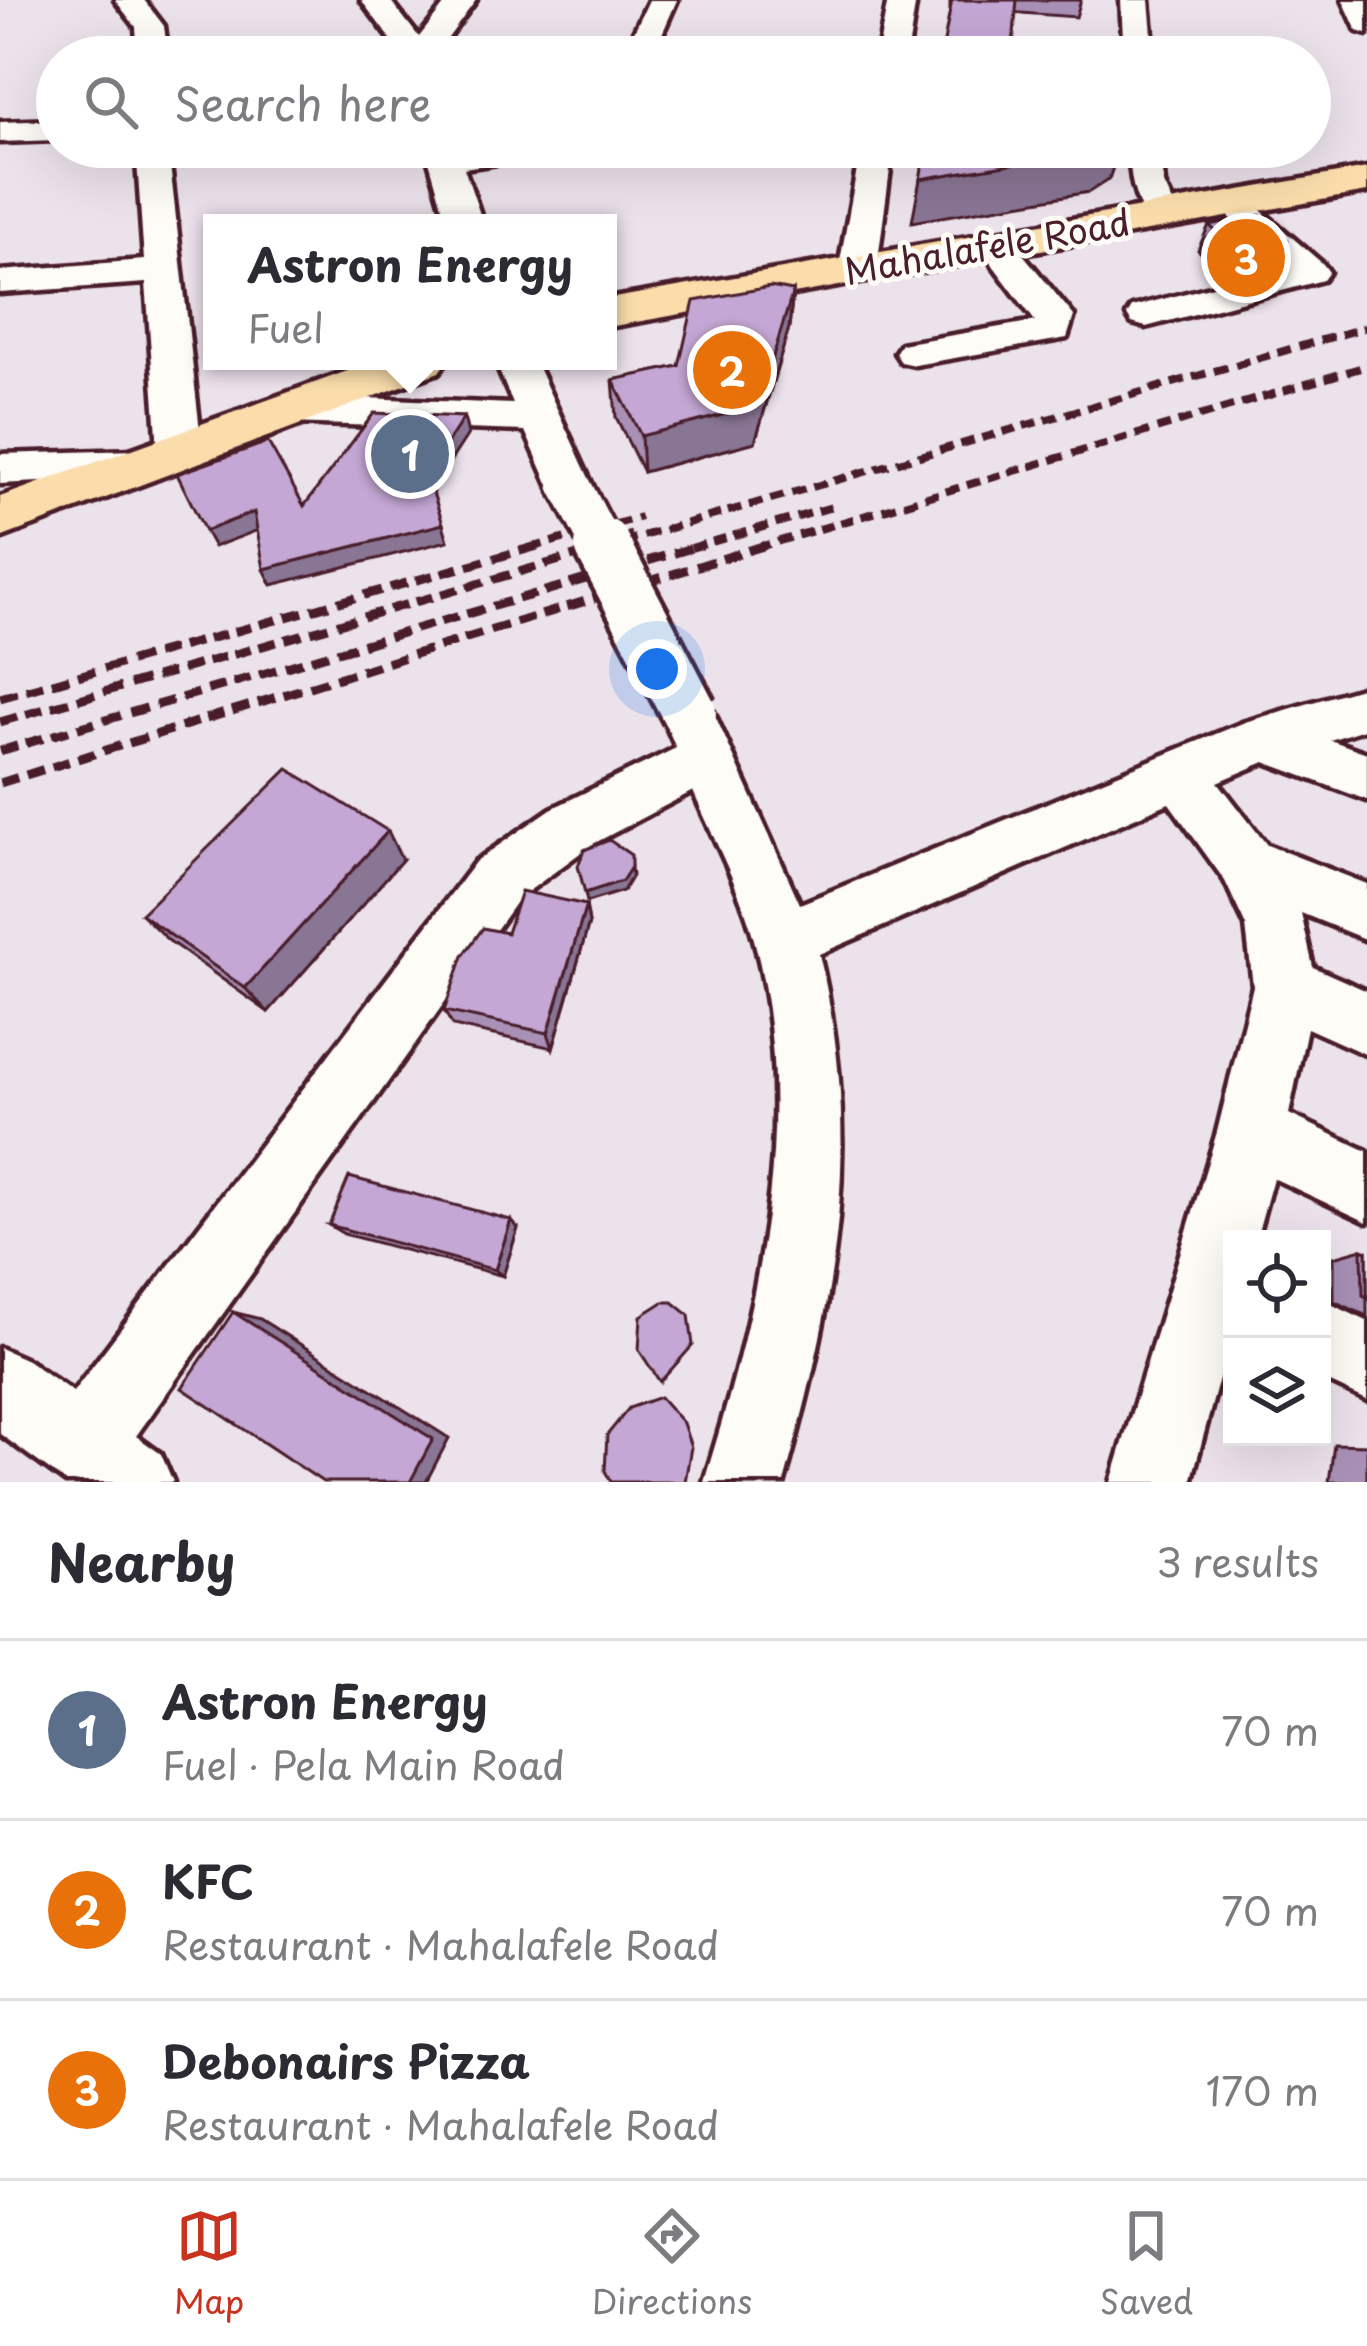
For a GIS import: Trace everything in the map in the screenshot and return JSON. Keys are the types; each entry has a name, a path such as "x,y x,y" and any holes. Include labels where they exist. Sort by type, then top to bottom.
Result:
{"main road":[{"name":"Mahalafele Road","path":"617,311 1367,180"},
{"path":"0,518 397,370"}],"street":[{"path":"129,0 150,26 151,36"},
{"path":"375,0 403,36"},
{"path":"434,36 462,0"},
{"path":"647,36 664,0"},
{"path":"896,36 902,0"},
{"path":"1135,0 1138,36"},
{"path":"1357,0 1367,24"},
{"path":"0,132 36,131"},
{"path":"0,470 159,457 166,270 154,168"},
{"path":"448,168 463,214"},
{"path":"858,267 874,168"},
{"path":"1146,168 1147,184 1161,216"},
{"path":"1146,315 1310,272 1232,203"},
{"path":"915,353 1053,330 1055,316 995,244"},
{"path":"0,282 166,270"},
{"path":"519,370 569,483 698,736 785,939 802,1017 808,1110 805,1234 773,1381 744,1482"},
{"path":"290,409 473,419 540,417"},
{"path":"785,939 1264,738 1367,706"},
{"path":"0,1387 108,1463 497,880 534,848 585,818 698,736"},
{"path":"1264,738 1367,777"},
{"path":"1151,1482 1220,1285 1284,986 1276,925 1246,863 1181,775"},
{"path":"1246,863 1367,912"},
{"path":"1284,986 1367,1023"},
{"path":"1251,1132 1367,1187"},
{"path":"1331,1343 1367,1362"}],"building":[{"path":"952,0 1017,0 1014,36 945,36"},
{"path":"922,168 987,168 920,179"},
{"path":"1260,215 1287,240 1239,253 1209,225"},
{"path":"770,287 793,291 758,406 641,436 613,380 679,366 694,301"},
{"path":"374,413 464,417 427,474 443,524 264,569 254,512 205,531 177,474 268,442 304,506"},
{"path":"288,769 388,831 245,988 141,914"},
{"path":"609,840 631,855 631,867 622,881 585,893 578,866 584,850"},
{"path":"521,891 586,905 548,1033 444,1011 463,956 483,928 507,933"},
{"path":"349,1177 511,1220 495,1270 329,1225"},
{"path":"1362,1249 1367,1251 1367,1297 1363,1295"},
{"path":"663,1302 673,1302 689,1315 693,1345 660,1382 639,1350 641,1316"},
{"path":"233,1312 433,1439 410,1482 323,1482 182,1388"},
{"path":"660,1397 683,1423 691,1447 685,1482 611,1482 605,1471 607,1435 629,1408"}],"railway":[{"path":"601,548 1367,327"},
{"path":"764,546 1367,366"},
{"path":"691,548 832,507"},
{"path":"530,548 641,517"},
{"path":"0,698 541,545"},
{"path":"0,722 612,545"},
{"path":"0,751 702,545"},
{"path":"0,783 764,546"},
{"path":"756,548 764,546"}],"place":[{"name":"Debonairs Pizza","path":"1246,258"},
{"name":"KFC","path":"732,370"},
{"name":"Astron Energy","path":"410,454"}]}
